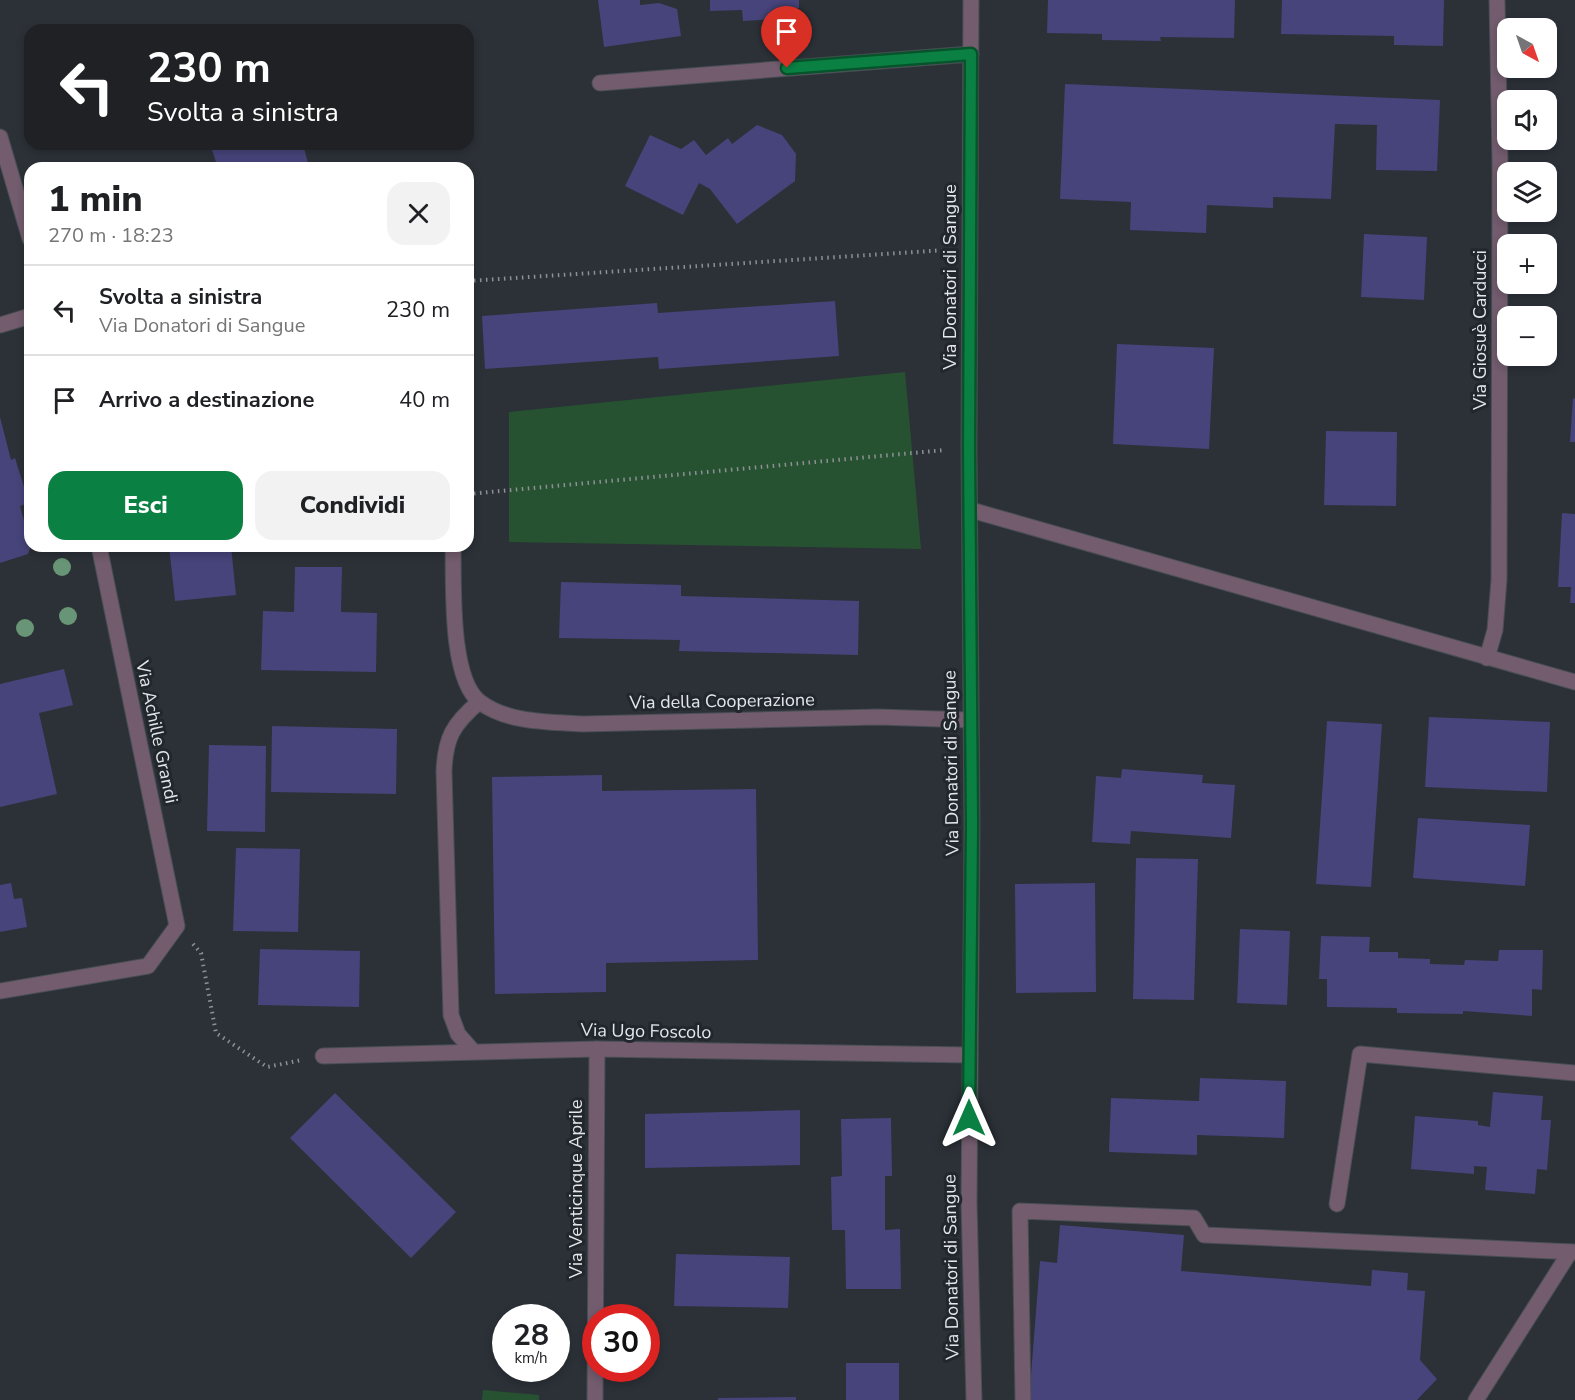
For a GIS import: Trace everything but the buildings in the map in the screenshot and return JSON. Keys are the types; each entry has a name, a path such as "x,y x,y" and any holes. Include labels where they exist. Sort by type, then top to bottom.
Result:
{"street":[{"name":"Via Donatori di Sangue","path":"971,0 969,448 972,826 969,1202 974,1400"},
{"name":"Via Giosuè Carducci","path":"1487,658 1495,630 1499,580 1500,208 1497,0"},
{"path":"600,83 971,54"},
{"path":"0,137 24,219"},
{"path":"0,325 24,318"},
{"path":"971,510 1575,682"},
{"name":"Via Achille Grandi","path":"100,552 177,926"},
{"path":"453,552 459,663 467,686 479,702 460,720 445,745 444,772 451,1015 458,1034 472,1050"},
{"name":"Via della Cooperazione","path":"479,702 507,714 539,721 583,724 878,717 970,720"},
{"path":"0,991 148,966 177,926"},
{"name":"Via Ugo Foscolo","path":"323,1056 472,1050 597,1049 970,1055"},
{"name":"Via Venticinque Aprile","path":"595,1400 597,1049"},
{"path":"1337,1204 1360,1054 1575,1073"},
{"path":"1023,1400 1020,1210 1194,1218 1204,1235 1572,1252"},
{"path":"1476,1400 1572,1252"}],"path":[{"path":"474,280 970,249"},
{"path":"474,493 969,448"},
{"path":"177,926 201,953 216,1033 267,1068 323,1056"}],"green space":[{"path":"905,372 921,549 509,542 509,412"},
{"path":"483,1390 539,1395 539,1400 482,1400"}],"route":[{"path":"787,68 971,54 969,448 972,826 969,1118"}]}
